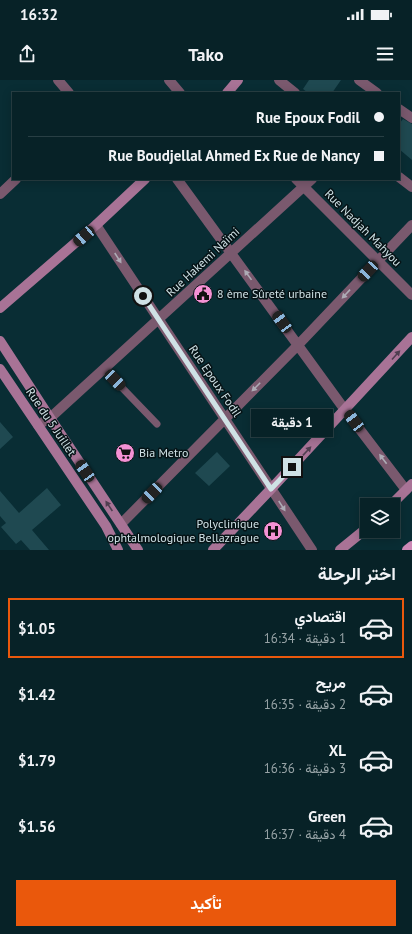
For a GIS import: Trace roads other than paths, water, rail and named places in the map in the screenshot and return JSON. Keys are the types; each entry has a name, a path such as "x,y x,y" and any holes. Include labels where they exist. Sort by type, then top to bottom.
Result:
{"main road":[{"path":"228,92 238,80"},
{"path":"0,308 96,225 142,180"},
{"path":"213,550 412,337"},
{"path":"0,341 138,550"},
{"name":"Rue du 5 Juillet","path":"0,369 106,526 118,550"},
{"path":"397,498 409,487"},
{"path":"340,550 360,534"},
{"path":"408,550 412,546"}],"street":[{"path":"58,80 68,92"},
{"path":"169,80 179,92"},
{"path":"279,80 294,92"},
{"path":"361,80 376,92"},
{"path":"400,110 412,118"},
{"path":"400,178 412,187"},
{"path":"0,194 15,180"},
{"path":"178,180 345,410 409,487"},
{"name":"Rue Nadjah Mahyou","path":"297,180 412,295"},
{"name":"Rue Hakemi Naïmi","path":"38,425 50,418 311,180"},
{"name":"Rue Epoux Fodil","path":"96,225 312,550"},
{"path":"121,524 298,345 412,225"}],"lane":[{"path":"104,369 157,424"}],"place":[{"name":"8 ème Sûreté urbaine","path":"203,294"},
{"name":"Bia Metro","path":"125,453"},
{"name":"Polyclinique ophtalmologique Bellazrague","path":"273,531"}]}
